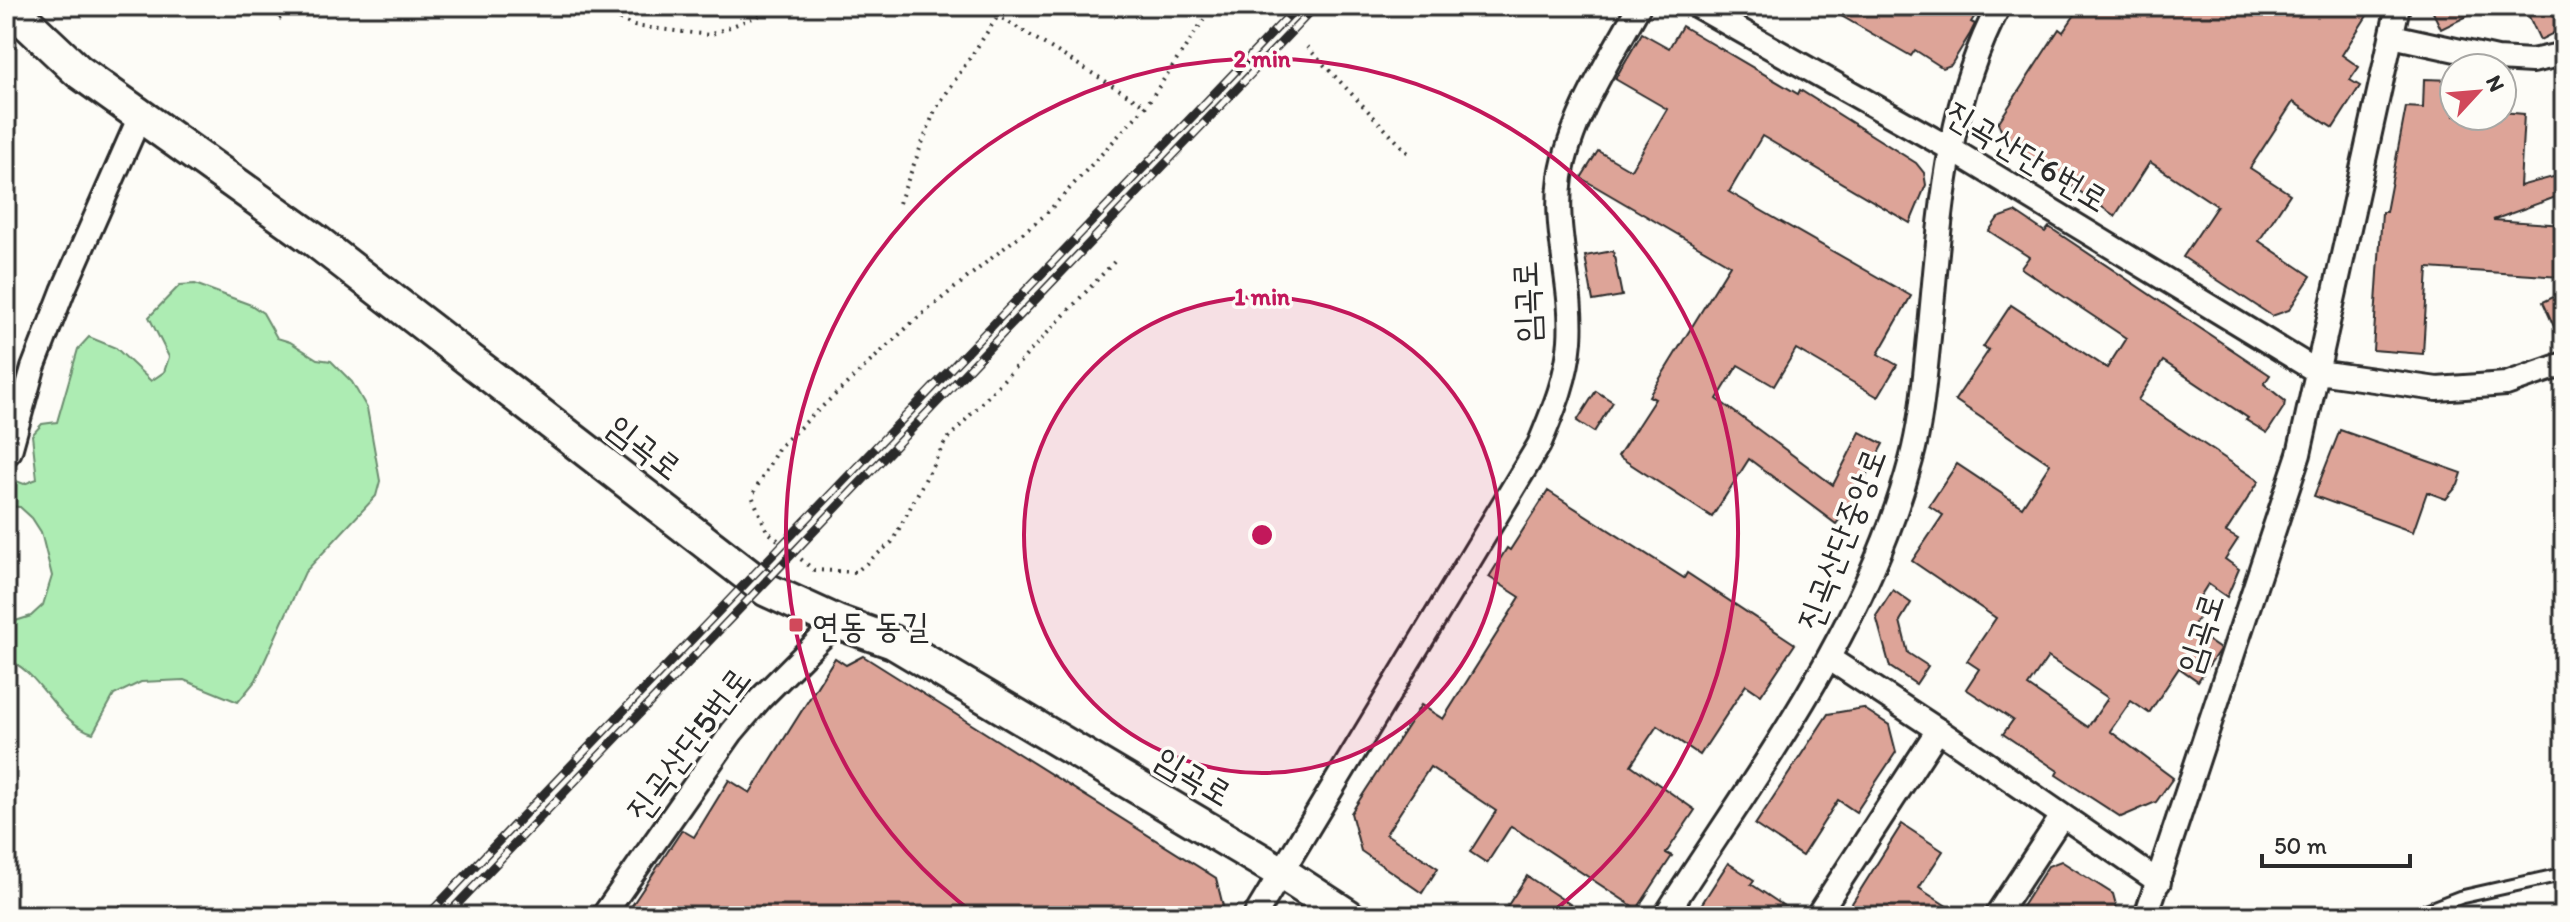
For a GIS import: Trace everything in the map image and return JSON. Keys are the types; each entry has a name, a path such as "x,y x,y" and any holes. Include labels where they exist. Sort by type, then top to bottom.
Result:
{"main road":[{"name":"임곡로","path":"9,6 78,71 316,241 767,590 837,622 893,642 1282,873 1348,916"}],"street":[{"name":"임곡로","path":"1282,873 1539,445 1561,393 1570,339 1559,219 1561,176 1583,108 1639,6"},
{"name":"진곡산단6번로","path":"1697,6 1949,148 2318,372 2437,389 2506,384 2564,364"},
{"name":"진곡산단중앙로","path":"1665,916 1830,659 1894,515 1911,459 1921,404 1949,148 1980,40 1999,6"},
{"path":"2318,372 2398,6"},
{"path":"2392,36 2497,59 2532,61 2564,54"},
{"path":"6,455 10,451 33,368 63,291 141,114"},
{"name":"임곡로","path":"2146,916 2299,454 2318,372"},
{"name":"진곡산단5번로","path":"603,916 732,732 761,698 837,622"},
{"path":"1830,659 2159,882"},
{"path":"1817,916 1938,730"},
{"path":"1996,916 2062,816"},
{"path":"1255,916 1282,873"}],"lane":[{"path":"2412,916 2461,897 2564,874"}],"path":[{"path":"279,19 303,6"},
{"path":"590,6 634,26 709,35 784,6"},
{"path":"982,6 1146,106"},
{"path":"1114,262 945,442 892,542 856,572 814,570 767,531 752,496 779,447 915,320 1045,215 1146,106 1213,6"},
{"path":"899,203 935,110 998,16"},
{"path":"1307,47 1409,154"}],"green space":[{"path":"195,284 251,305 263,313 277,338 290,342 317,359 331,361 352,382 367,408 380,481 376,496 305,572 256,680 238,702 184,680 141,682 114,695 93,733 68,718 29,674 6,659 6,624 31,616 43,605 52,576 41,532 32,518 20,507 6,506 6,477 24,484 37,479 32,435 42,424 57,422 78,349 89,337 116,348 151,381 164,372 169,357 149,317 180,285"}],"building":[{"path":"1824,6 1981,6 1971,22 1975,24 1970,34 1951,65 1943,68 1915,50 1911,56"},
{"path":"2081,6 2356,6 2368,14 2342,55 2359,67 2350,80 2360,86 2333,128 2293,102 2250,168 2290,194 2259,241 2311,276 2289,310 2272,316 2183,257 2217,206 2150,162 2115,216 2005,139 1998,123 2059,29 2063,32"},
{"path":"2430,6 2488,6 2441,29"},
{"path":"2524,6 2564,6 2564,28 2540,40"},
{"path":"1682,26 1798,94 1800,90 1916,163 1924,173 1926,185 1910,223 1762,136 1729,192 1911,296 1878,354 1897,365 1878,397 1796,349 1774,386 1738,365 1717,399 1833,485 1860,432 1883,444 1851,504 1836,524 1749,459 1712,517 1618,456 1655,399 1649,396 1730,265 1581,178 1598,151 1631,170 1667,109 1615,79 1642,33 1669,48"},
{"path":"2424,79 2438,79 2438,132 2518,132 2518,113 2524,114 2520,186 2564,174 2564,194 2493,220 2564,225 2561,277 2428,268 2423,354 2373,350 2382,212 2386,212 2406,107 2423,108"},
{"path":"2015,212 2045,232 2049,227 2270,375 2264,384 2285,401 2267,433 2163,361 2138,400 2259,481 2226,532 2238,539 2225,559 2239,569 2227,597 2208,584 2191,611 2199,617 2191,629 2220,649 2198,681 2179,668 2149,713 2131,701 2110,731 2173,778 2156,802 2121,817 2056,775 2058,771 2003,734 2013,720 1966,689 1979,669 1967,661 1996,618 1912,561 1943,515 1929,506 1957,464 2022,507 2050,464 1955,400 1989,350 1983,347 2011,305 2107,368 2126,338 2021,268 2029,257 1989,231 1998,218","holes":["2048,657 2108,698 2088,727 2028,686"]},
{"path":"1613,251 1622,296 1593,301 1585,256"},
{"path":"2564,292 2564,349 2543,302"},
{"path":"1596,391 1613,402 1594,432 1577,421"},
{"path":"2340,430 2462,473 2458,485 2446,499 2427,492 2413,532 2314,496"},
{"path":"1548,491 1684,578 1687,573 1795,644 1761,695 1746,685 1700,755 1657,726 1631,765 1695,810 1666,853 1672,856 1637,909 1511,826 1487,863 1470,852 1496,811 1430,767 1386,834 1438,868 1422,893 1361,851 1351,813 1421,705 1443,719 1520,597 1489,577"},
{"path":"1893,590 1911,603 1900,621 1908,653 1928,666 1916,684 1890,667 1876,616"},
{"path":"863,656 1216,878 1224,910 1220,916 1153,916 1139,907 1133,916 625,916 682,830 694,837 729,780 750,793 835,658 846,665"},
{"path":"1863,708 1889,725 1896,752 1856,812 1838,800 1802,856 1755,825 1828,714"},
{"path":"1902,824 1943,851 1919,888 1962,916 1844,916"},
{"path":"2061,861 2113,894 2119,916 2016,916 2048,866"},
{"path":"1728,863 1754,880 1751,884 1799,916 1694,916"},
{"path":"1527,876 1588,916 1501,916"}],"railway":[{"path":"427,916 1298,6"},
{"path":"446,916 1316,6"}],"place":[{"name":"연동 동길","path":"796,625"}]}
